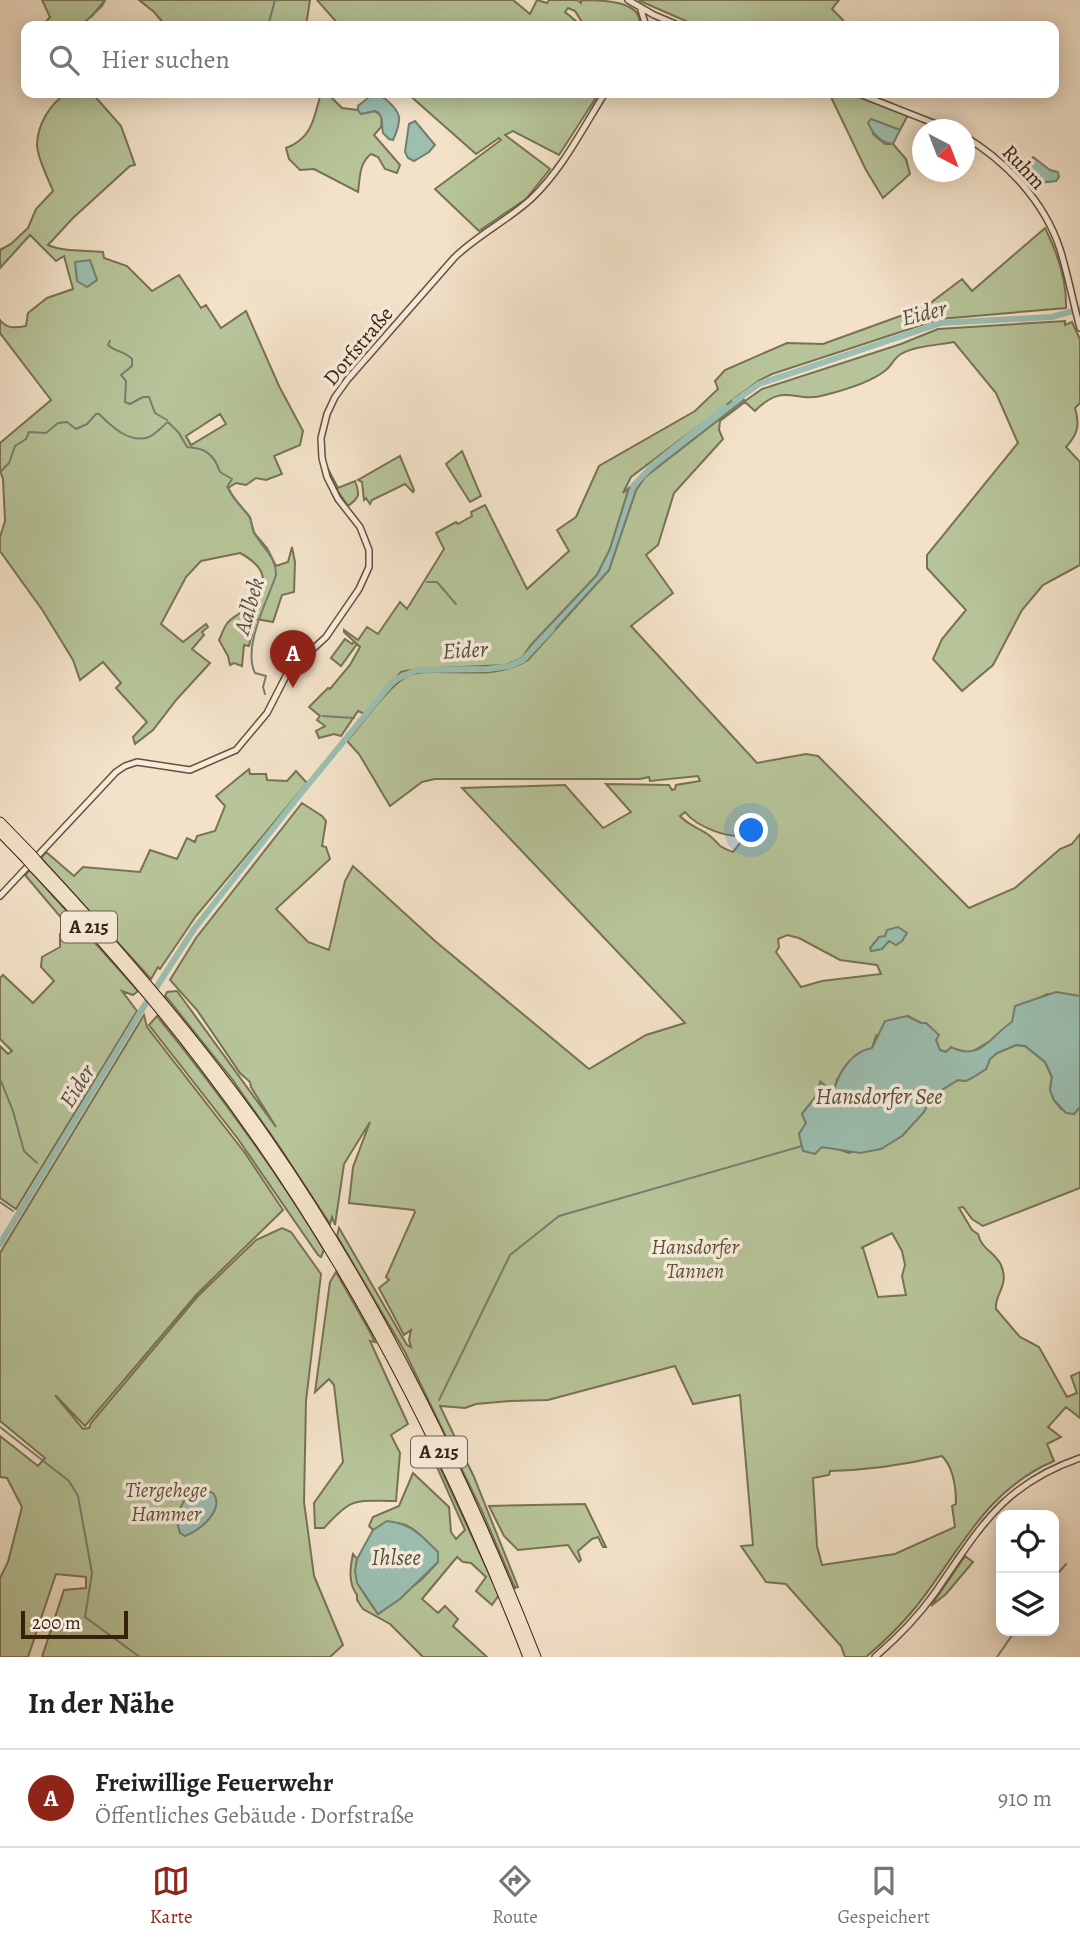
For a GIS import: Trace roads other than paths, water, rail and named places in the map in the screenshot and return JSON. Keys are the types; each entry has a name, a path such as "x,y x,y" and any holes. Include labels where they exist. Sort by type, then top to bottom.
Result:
{"highway":[{"name":"A 215","path":"0,822 145,986 257,1125 329,1234 333,1255 388,1350 451,1475 490,1561 528,1657"},
{"name":"A 215","path":"0,832 32,861"},
{"name":"A 215","path":"158,1002 245,1120 331,1245 387,1335 438,1433 494,1553 536,1657"}],"street":[{"path":"628,0 667,21"},
{"path":"639,7 645,21"},
{"path":"650,21 654,16"},
{"name":"Dorfstraße","path":"0,896 116,772 125,766 137,762 190,770 236,750 267,712 288,672 336,624 365,580 369,567 369,550 360,527 344,508 330,485 324,468 321,438 331,405 348,379 454,258 466,246 523,205 543,186 602,98"},
{"path":"870,98 923,119"},
{"name":"Ruhm","path":"975,143 1013,174 1041,209 1060,249 1080,328"},
{"path":"874,1657 917,1616 968,1542 999,1507 1032,1480 1080,1458"}],"water":[{"path":"368,98 384,98 389,102 399,117 393,140 383,133 378,113 375,111 361,114 358,106"},
{"path":"871,119 900,130 893,144 884,142 875,134 868,123"},
{"path":"415,121 435,145 414,161 408,158 405,152 409,124"},
{"path":"1033,157 1050,170 1058,172 1056,181 1039,183 1032,178 1026,165"},
{"path":"90,260 97,280 87,287 77,281 75,262"},
{"path":"740,394 744,400 645,477 636,490 609,570 552,633 548,633 523,660 531,645 597,575 610,549 629,488 655,463"},
{"path":"898,927 907,933 902,941 896,945 889,941 882,949 871,951 870,948 879,937 885,936 887,930"},
{"name":"Hansdorfer See","path":"1056,992 1080,996 1080,1107 1074,1114 1066,1113 1054,1100 1050,1090 1052,1077 1045,1062 1025,1046 1016,1045 997,1053 990,1059 986,1069 972,1078 966,1081 958,1080 932,1096 924,1112 902,1136 881,1149 860,1153 822,1147 815,1154 803,1151 799,1134 806,1123 802,1114 817,1095 820,1082 827,1087 835,1087 848,1062 859,1053 872,1048 885,1021 907,1016 926,1023 939,1035 936,1040 940,1050 946,1052 951,1047 970,1051 984,1045 1012,1022 1015,1006"},
{"path":"199,1486 204,1486 201,1490 204,1494 214,1494 216,1507 203,1525 185,1536 180,1533 177,1523 173,1523 172,1519 185,1499"},
{"name":"Ihlsee","path":"387,1521 410,1528 421,1536 438,1552 438,1562 400,1599 378,1614 357,1583 355,1571 357,1559 373,1530"}],"waterway":[{"path":"91,17 105,0"},
{"path":"269,21 275,0"},
{"name":"Eider","path":"735,401 759,384 941,323 1052,317 1080,309"},
{"name":"Aalbek","path":"110,341 108,345 132,359 132,366 121,375 126,381 125,402 130,404 149,397 155,413 167,420"},
{"name":"Eider","path":"633,486 655,463 725,407"},
{"name":"Aalbek","path":"0,472 9,463 15,446 26,439 29,432 46,433 58,423 67,422 76,429 99,414 128,436 142,439 154,434 168,422 179,433 187,447 199,449 212,456 220,472 232,479 227,487"},
{"name":"Aalbek","path":"229,489 249,516 254,532 275,568 276,575 258,624 252,650 255,673 266,676 263,687 265,694"},
{"path":"427,582 437,582 456,604"},
{"name":"Eider","path":"0,1244 141,1011 194,929 394,680 417,670 510,666 523,660 552,629"},
{"path":"323,716 354,718"},
{"path":"1,1081 24,1151 37,1163"},
{"path":"439,1400 510,1255 559,1216 802,1146"},
{"path":"0,1202 13,1211"},
{"path":"0,1427 69,1481 78,1496 92,1573 85,1617 140,1657"},
{"path":"1058,1573 1066,1564"},
{"path":"997,1657 1012,1636"}],"place":[{"name":"Freiwillige Feuerwehr","path":"293,688"}],"park label":[{"name":"Hansdorfer Tannen","path":"695,1259"},
{"name":"Tiergehege Hammer","path":"166,1502"}]}
